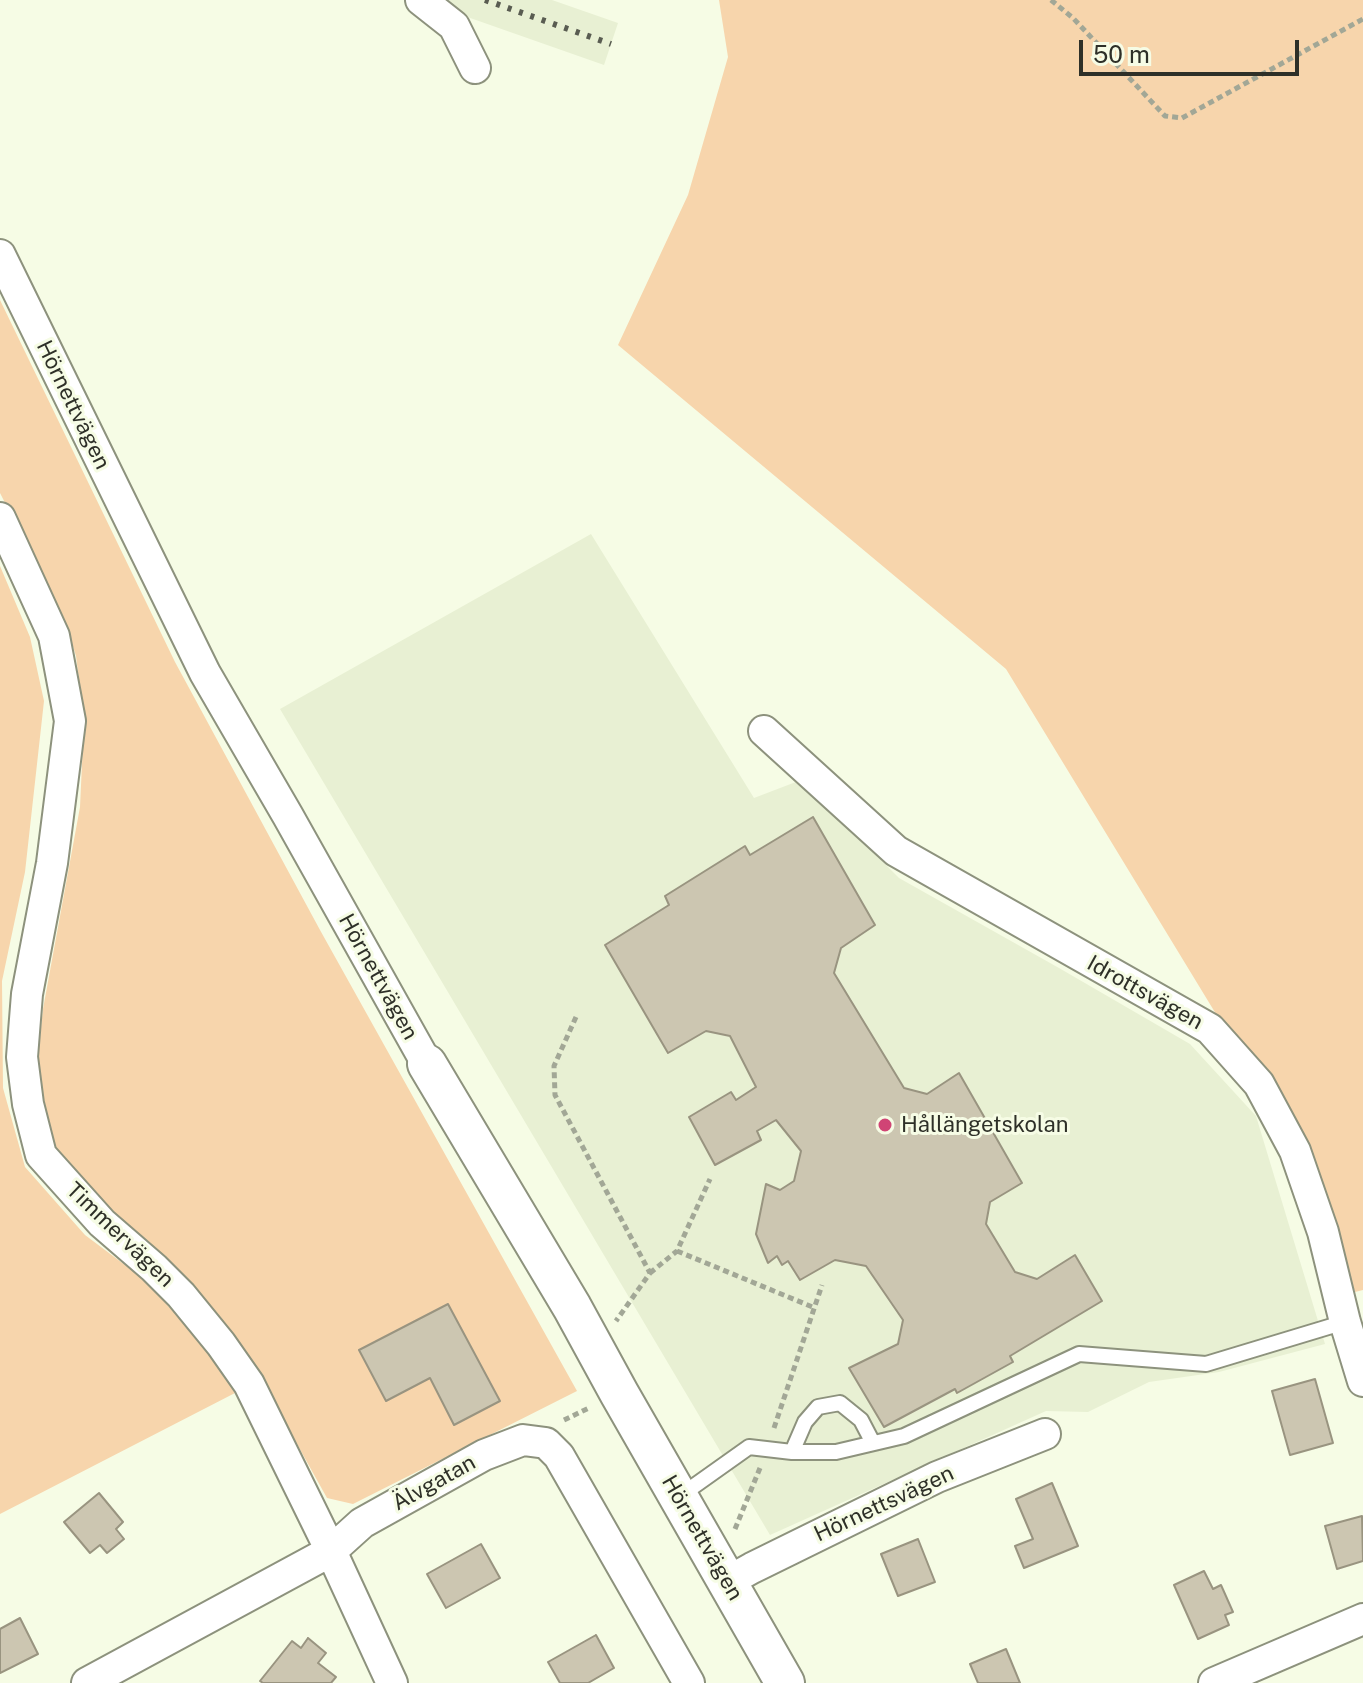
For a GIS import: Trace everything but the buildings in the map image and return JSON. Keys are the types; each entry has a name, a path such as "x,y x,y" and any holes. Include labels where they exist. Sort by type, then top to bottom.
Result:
{"street":[{"path":"421,0 454,26 475,68"},
{"name":"Hörnettvägen","path":"0,255 205,673 427,1064 572,1307 785,1683"},
{"name":"Timmervägen","path":"0,518 54,636 70,721 52,863 27,994 22,1057 28,1104 41,1155 102,1223 181,1295 249,1384 392,1683"},
{"name":"Idrottsvägen","path":"764,731 896,851 1210,1029 1259,1084 1295,1151 1323,1232 1363,1381"},
{"name":"Hörnettsvägen","path":"727,1582 937,1477 1045,1434"},
{"path":"523,1440 546,1443 559,1456 689,1683"},
{"name":"Älvgatan","path":"87,1683 331,1551 362,1523 484,1455 523,1440"},
{"path":"1214,1683 1363,1619"}],"lane":[{"path":"678,1497 749,1447 792,1452 836,1452 904,1436 1079,1354 1206,1364 1345,1322"},
{"path":"792,1452 805,1422 818,1407 840,1403 861,1420 873,1443"}],"path":[{"path":"1051,0 1073,18 1165,116 1182,118 1363,19"},
{"path":"576,1017 554,1066 555,1095 650,1273"},
{"path":"611,1328 650,1273 677,1251 710,1179"},
{"path":"677,1251 815,1308"},
{"path":"732,1536 767,1449 822,1285"},
{"path":"523,1440 619,1393"}],"shaded area":[{"path":"419,0 552,0 618,23 604,65"},
{"path":"719,0 1363,0 1363,1290 1355,1292 1303,1136 1268,1069 1216,1014 1006,669 618,345 688,195 728,57"},
{"path":"0,300 175,662 320,930 577,1391 353,1504 327,1498 272,1399 195,1289 157,1249 117,1217 52,1149 36,1072 43,1009 80,807 84,721 76,656 64,618 0,493"},
{"path":"591,534 754,798 801,780 899,878 1190,1044 1256,1116 1325,1344 1219,1372 1149,1382 1088,1412 1046,1411 770,1535 280,709"},
{"path":"0,566 30,637 44,701 25,872 2,981 3,1088 25,1167 85,1235 145,1280 197,1338 235,1393 0,1514"}],"railway":[{"path":"485,0 611,44"}],"place":[{"name":"Hållängetskolan","path":"885,1125"}]}
